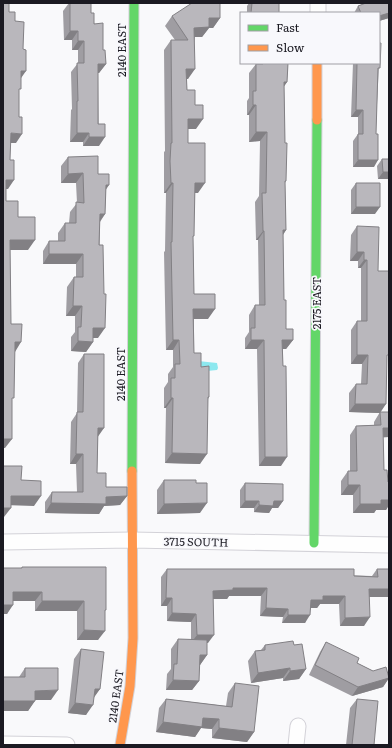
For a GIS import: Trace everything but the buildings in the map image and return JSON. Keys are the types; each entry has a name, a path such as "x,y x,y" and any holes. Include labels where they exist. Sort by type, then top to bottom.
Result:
{"street":[{"name":"2140 EAST","path":"120,745 130,686 133,646 134,3"},
{"name":"2175 EAST","path":"314,543 317,64"},
{"name":"3715 SOUTH","path":"3,542 132,540 389,545"},
{"path":"296,745 298,726"},
{"path":"3,744 67,745"}],"water":[{"path":"198,361 217,363 218,368 217,370 197,372"}],"traffic: fast":[{"path":"132,471 134,3"},
{"path":"314,543 317,120"}],"traffic: slow":[{"path":"317,64 317,120"},
{"path":"120,745 130,686 133,638 132,471"}]}
